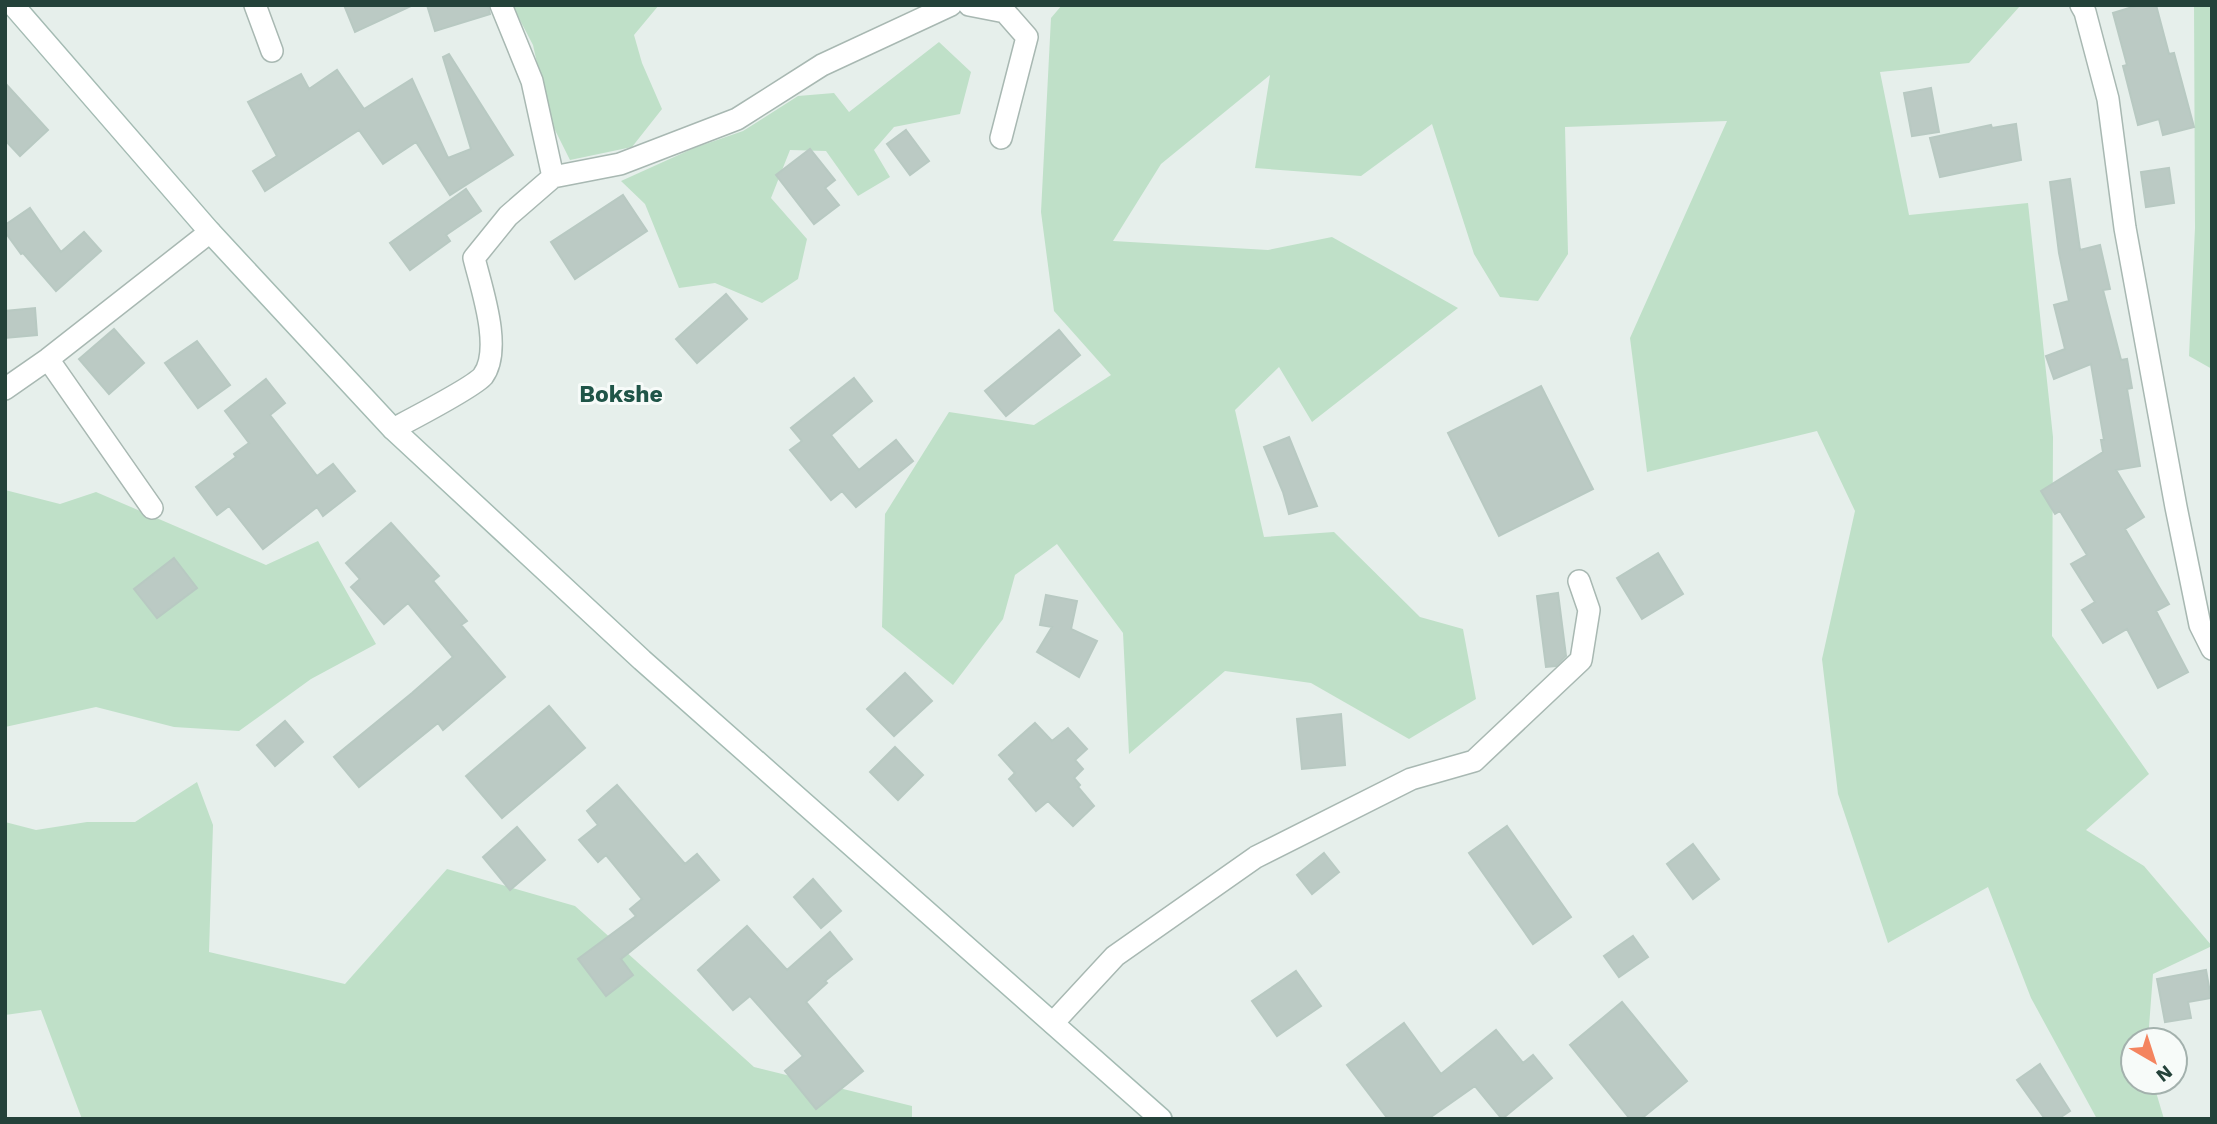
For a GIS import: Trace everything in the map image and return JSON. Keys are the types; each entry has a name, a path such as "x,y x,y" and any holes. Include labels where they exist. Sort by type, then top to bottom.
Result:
{"street":[{"path":"13,5 209,232 393,429 642,660 1161,1119"},
{"path":"255,5 272,51"},
{"path":"500,5 532,80 553,177"},
{"path":"393,429 483,376 490,358 489,317 474,258 508,216 553,177 620,164 737,119 822,65 951,5"},
{"path":"969,5 1005,12 1027,37 1001,138"},
{"path":"2081,5 2108,99 2125,228 2176,507 2200,625 2212,649"},
{"path":"5,389 48,359 209,232"},
{"path":"48,359 152,508"},
{"path":"1053,1023 1115,956 1256,856 1411,779 1474,761 1581,660 1589,610 1579,581"}],"green space":[{"path":"512,5 659,5 634,35 642,63 662,109 632,147 570,160 549,118 533,45"},
{"path":"1062,5 2020,6 1969,63 1880,72 1909,215 2028,203 2053,437 2052,636 2149,774 2086,830 2144,866 2212,946 2153,974 2149,1026 2119,1026 2119,1096 2157,1096 2164,1119 2097,1119 2031,998 1988,887 1888,943 1838,794 1822,659 1855,511 1817,431 1647,472 1630,338 1727,121 1565,127 1568,254 1538,301 1500,297 1474,254 1432,124 1361,176 1255,168 1270,75 1161,164 1113,241 1268,250 1332,237 1458,308 1312,422 1279,367 1235,410 1264,537 1334,532 1420,617 1463,629 1476,699 1409,739 1311,683 1225,671 1129,754 1123,633 1057,544 1015,575 1003,619 953,685 882,627 885,514 949,412 1034,425 1111,375 1054,311 1041,212 1051,18"},
{"path":"2194,5 2212,5 2212,369 2189,356 2195,228"},
{"path":"939,42 971,72 960,114 894,127 874,150 890,177 858,196 826,151 790,150 771,198 807,239 798,279 762,303 715,283 679,288 645,204 621,181 694,148 743,131 798,96 834,93 849,112"},
{"path":"5,490 60,504 96,492 266,565 318,541 376,644 311,679 239,731 174,727 96,707 5,727"},
{"path":"197,782 213,825 209,952 345,984 447,869 575,906 754,1067 912,1106 912,1119 82,1119 41,1010 5,1015 5,822 36,830 87,822 135,822"}],"building":[{"path":"344,5 413,5 355,32"},
{"path":"427,5 488,5 490,14 435,31"},
{"path":"2139,5 2156,5 2169,54 2174,53 2194,127 2163,135 2159,119 2138,125 2123,66 2127,65 2113,13"},
{"path":"449,54 513,155 450,195 416,142 383,164 359,130 265,191 253,171 277,156 248,102 301,74 309,89 337,70 364,109 412,79 448,158 471,149 443,57"},
{"path":"5,83 48,130 20,156 5,140"},
{"path":"1931,88 1939,132 1912,136 1904,93"},
{"path":"2016,124 2021,160 1940,177 1930,138 1991,125 1992,128"},
{"path":"906,130 929,161 910,175 887,144"},
{"path":"810,149 835,180 825,188 839,205 814,224 776,175"},
{"path":"2169,168 2174,203 2146,207 2141,172"},
{"path":"2070,179 2080,250 2100,245 2110,289 2103,290 2121,360 2127,359 2132,388 2127,389 2140,466 2116,470 2144,517 2125,529 2169,604 2156,611 2188,672 2158,688 2127,629 2103,643 2082,610 2095,602 2071,564 2087,555 2060,511 2055,514 2041,491 2103,452 2101,440 2104,440 2091,364 2054,379 2046,356 2065,349 2054,305 2069,301 2059,253 2050,182"},
{"path":"466,189 481,211 446,235 450,241 410,270 390,243"},
{"path":"623,195 647,231 575,279 551,242"},
{"path":"30,208 61,252 84,232 101,251 56,291 23,253 21,254 5,232 5,225"},
{"path":"726,294 747,319 697,363 676,339"},
{"path":"35,308 37,335 5,338 5,311"},
{"path":"114,329 144,363 109,394 79,359"},
{"path":"1059,330 1080,355 1006,416 985,391"},
{"path":"197,341 230,385 198,408 165,363"},
{"path":"854,378 872,401 831,435 859,470 896,440 913,461 856,507 842,491 831,500 790,450 802,441 791,428"},
{"path":"266,379 285,403 270,415 317,476 333,464 355,491 323,516 317,507 263,549 229,506 217,515 196,487 236,457 234,454 249,443 225,411"},
{"path":"1541,386 1593,489 1499,536 1448,433"},
{"path":"1289,437 1317,506 1289,514 1264,447"},
{"path":"391,523 439,576 433,581 467,621 461,625 505,677 443,730 438,723 359,787 334,757 453,657 408,603 384,624 351,587 360,579 346,563"},
{"path":"1658,553 1683,594 1642,619 1617,578"},
{"path":"174,558 197,588 157,618 134,589"},
{"path":"1558,593 1566,656 1556,666 1546,667 1537,596"},
{"path":"1046,595 1077,601 1071,629 1097,641 1079,677 1037,652 1052,627 1040,625"},
{"path":"905,673 932,701 894,736 867,709"},
{"path":"549,706 585,748 502,818 466,776"},
{"path":"1341,714 1345,765 1302,769 1297,719"},
{"path":"285,721 303,742 275,766 257,745"},
{"path":"1035,723 1052,741 1068,728 1087,749 1075,760 1083,769 1074,778 1094,806 1073,826 1048,801 1036,811 1009,779 1015,773 999,755"},
{"path":"895,747 923,775 898,800 870,772"},
{"path":"617,785 685,864 697,854 719,880 621,959 633,975 606,996 578,959 636,916 630,909 642,899 606,855 598,862 579,840 598,825 587,811"},
{"path":"1507,826 1571,917 1533,944 1469,853"},
{"path":"517,827 545,860 510,890 483,857"},
{"path":"1693,844 1719,879 1693,899 1667,864"},
{"path":"1324,853 1339,872 1312,894 1297,875"},
{"path":"813,879 841,911 821,928 794,897"},
{"path":"747,926 787,970 830,932 852,959 825,981 827,983 806,1002 863,1071 816,1109 785,1071 803,1056 750,996 733,1010 698,970"},
{"path":"1633,936 1648,957 1619,977 1604,956"},
{"path":"2206,970 2211,998 2188,1002 2191,1018 2165,1022 2157,979"},
{"path":"1296,971 1321,1006 1277,1036 1252,1001"},
{"path":"1622,1002 1687,1081 1641,1119 1630,1119 1570,1045"},
{"path":"1404,1023 1441,1074 1496,1030 1523,1063 1533,1055 1552,1078 1502,1119 1475,1086 1428,1119 1388,1119 1347,1065"},
{"path":"2040,1064 2070,1111 2058,1119 2045,1119 2017,1080"}],"district":[{"name":"Bokshe","path":"621,394"}]}
